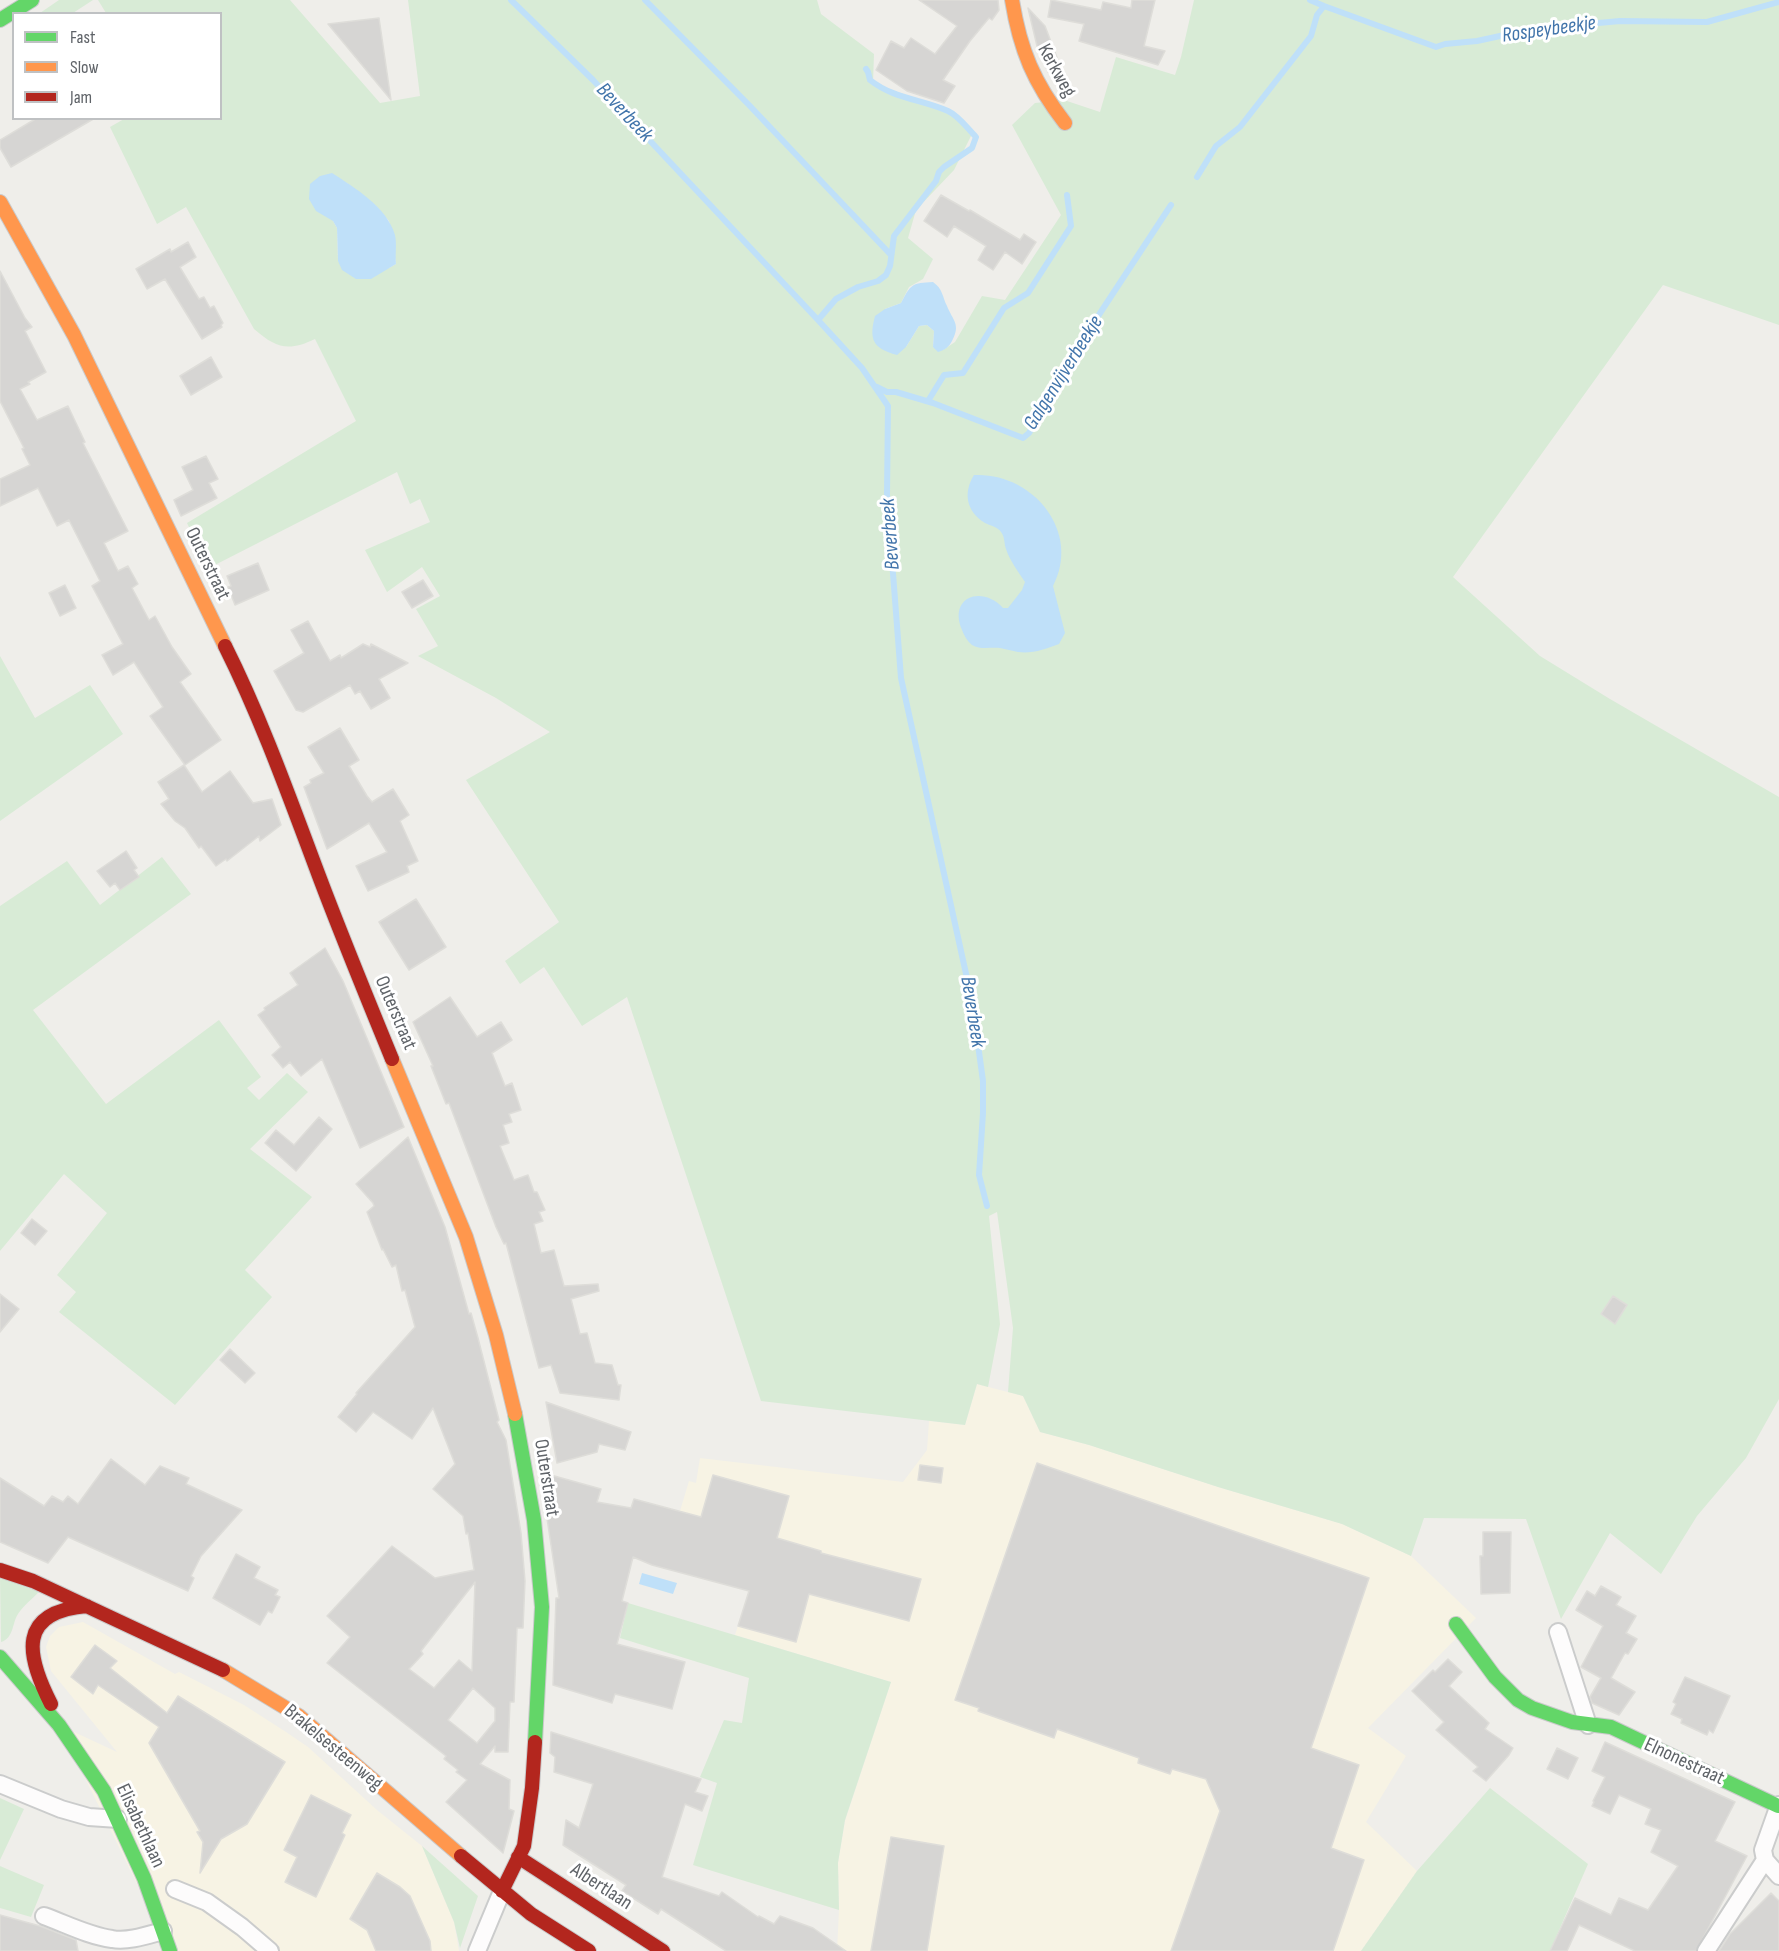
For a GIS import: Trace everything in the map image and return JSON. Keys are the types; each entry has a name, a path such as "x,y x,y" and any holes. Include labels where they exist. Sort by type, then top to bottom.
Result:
{"street":[{"path":"13,12 32,0"},
{"name":"Kerkweg","path":"1012,0 1016,28 1030,71 1065,123"},
{"name":"Outerstraat","path":"0,202 74,335 239,674 343,939 466,1237 495,1335 518,1427 534,1520 542,1607 532,1788 524,1846 502,1891"},
{"name":"Brakelsesteenweg","path":"0,1570 33,1581 87,1606 214,1665 257,1689 299,1716 502,1891"},
{"path":"59,1725 32,1657 33,1639 40,1624 49,1616 64,1608 87,1606"},
{"name":"Elnonestraat","path":"1456,1624 1506,1691 1520,1702 1545,1714 1588,1725 1599,1724 1611,1727 1779,1805"},
{"path":"1558,1632 1588,1725"},
{"path":"0,1657 59,1725"},
{"name":"Elisabethlaan","path":"59,1725 104,1791 118,1819 144,1878 170,1951"},
{"path":"0,1784 61,1809 88,1817 118,1819"},
{"path":"1779,1805 1763,1850 1765,1860 1779,1876"},
{"name":"Albertlaan","path":"518,1857 663,1951"},
{"path":"1706,1951 1765,1860"},
{"path":"175,1889 207,1902 270,1951"},
{"path":"477,1951 502,1891 531,1914 589,1951"},
{"path":"44,1916 113,1940 164,1931"}],"shaded area":[{"path":"977,1384 1023,1396 1040,1432 1089,1445 1342,1524 1411,1556 1476,1618 1368,1728 1406,1756 1366,1822 1417,1871 1361,1951 837,1951 838,1863 845,1821 891,1682 735,1635 749,1591 652,1565 619,1551 634,1499 680,1511 689,1481 696,1483 700,1458 903,1482 927,1450 929,1421 965,1425"},
{"path":"83,1622 175,1674 179,1672 244,1705 286,1732 308,1747 377,1810 422,1846 454,1922 459,1951 170,1951 59,1725 117,1752 51,1671 46,1647 50,1636 59,1627"}],"green space":[{"path":"59,0 93,0 75,12 41,12"},
{"path":"98,0 290,0 380,103 420,96 408,0 817,0 821,14 874,54 873,83 941,108 973,132 954,170 916,210 908,238 933,259 923,279 909,287 901,303 885,309 906,347 919,326 927,325 934,331 933,347 943,350 955,342 982,296 1005,300 1061,215 1012,125 1035,103 1064,100 1100,112 1116,57 1175,75 1194,0 1779,0 1779,325 1663,285 1453,577 1540,656 1779,797 1779,1399 1746,1458 1697,1516 1661,1574 1610,1533 1561,1619 1526,1519 1424,1518 1411,1556 1342,1524 1089,1445 1040,1432 1023,1396 1008,1392 1013,1328 997,1212 989,1216 1000,1324 988,1387 977,1384 965,1425 761,1401 627,997 582,1026 544,967 520,984 505,961 559,922 466,780 550,732 496,698 418,656 438,646 416,609 440,596 422,567 387,592 365,550 430,522 420,499 410,504 397,472 209,568 187,523 356,421 315,339 297,346 283,346 269,340 254,329 186,207 157,224 110,127 122,120 222,120 222,12 105,12","holes":["347,183 376,206 389,221 396,264 389,268 338,261 337,228 333,221"]},
{"path":"0,656 35,718 90,685 123,734 0,821"},
{"path":"162,857 191,894 33,1010 106,1104 219,1020 261,1077 247,1088 259,1100 287,1073 308,1092 250,1149 312,1197 245,1270 272,1297 175,1405 59,1312 76,1292 57,1275 107,1213 64,1174 0,1251 0,906 67,861 100,905"},
{"path":"0,1575 39,1592 20,1611 11,1634 1,1642"},
{"path":"628,1603 891,1682 845,1820 838,1863 839,1910 693,1865 717,1783 700,1777 724,1720 742,1723 749,1678 620,1638"},
{"path":"1490,1788 1588,1864 1550,1951 1361,1951 1417,1871"},
{"path":"0,1798 24,1809 0,1860"},
{"path":"422,1846 478,1896 460,1948 454,1922"},
{"path":"0,1866 44,1885 31,1917 0,1908"}],"water":[{"path":"332,173 378,207 395,235 396,264 371,279 356,279 342,270 338,261 337,228 333,221 316,211 309,199 310,184 320,176"},
{"path":"933,282 941,290 956,326 950,345 938,352 933,347 934,331 927,325 919,326 906,347 897,355 877,346 872,331 875,316 901,303 913,286"},
{"path":"974,475 995,477 1015,483 1032,494 1046,509 1056,526 1061,545 1060,565 1053,586 1065,633 1059,644 1034,652 1018,652 1000,648 975,647 964,634 959,619 963,602 977,596 986,597 1003,608 1008,608 1022,590 1025,582 1010,558 1001,532 985,523 970,507 968,488"},
{"path":"642,1573 677,1583 673,1594 639,1584"}],"building":[{"path":"919,0 998,0 999,10 992,20 989,18 970,41 943,80 955,86 944,103 907,91 876,70 891,41 904,48 911,38 935,54 957,26"},
{"path":"1051,0 1101,10 1103,2 1131,8 1132,0 1155,0 1144,46 1165,51 1158,65 1079,41 1084,24 1048,17"},
{"path":"1028,8 1045,26 1064,76 1048,72 1037,46"},
{"path":"379,18 391,100 328,24"},
{"path":"34,120 92,120 11,167 0,148 0,140"},
{"path":"941,195 1020,240 1024,234 1036,242 1022,264 1005,252 993,270 978,260 986,246 954,226 947,237 924,221"},
{"path":"188,242 196,257 180,267 199,299 204,297 210,308 214,306 223,323 222,327 202,339 165,279 147,289 136,269 170,249 171,252"},
{"path":"0,271 32,327 25,331 46,372 20,389 37,420 68,406 85,442 83,443 128,531 104,543 118,571 128,566 138,584 132,588 149,620 155,616 172,647 191,674 180,682 221,740 185,765 150,716 163,707 134,662 113,675 102,655 123,644 92,586 100,581 69,520 57,526 38,488 0,506 0,479 30,465 0,401"},
{"path":"211,357 222,377 191,395 180,376"},
{"path":"206,456 218,479 209,483 217,498 181,516 174,500 193,490 182,467"},
{"path":"258,563 269,590 235,605 228,587 231,586 227,576"},
{"path":"423,580 433,596 412,608 402,592"},
{"path":"65,585 76,608 60,616 49,593"},
{"path":"308,621 330,661 340,655 341,658 363,644 370,647 371,644 408,663 379,679 390,698 371,709 360,691 355,694 350,685 303,712 296,710 274,671 304,653 291,630"},
{"path":"340,728 359,760 349,766 367,796 372,802 393,789 409,815 400,821 418,861 407,866 409,872 368,891 356,866 387,852 369,823 327,849 304,787 311,783 310,780 324,773 308,747"},
{"path":"184,765 202,792 230,771 253,803 272,799 281,825 260,841 259,836 227,861 226,859 216,866 201,846 199,848 185,828 175,821 161,804 169,799 158,782"},
{"path":"126,851 137,868 134,870 139,877 120,890 115,883 110,887 97,871"},
{"path":"416,899 446,947 409,970 379,922"},
{"path":"325,948 343,981 404,1127 360,1148 322,1059 301,1076 290,1062 283,1068 272,1055 281,1047 258,1015 265,1010 264,1008 298,985 290,973"},
{"path":"450,997 477,1037 501,1022 512,1040 492,1053 505,1086 512,1083 521,1110 509,1114 512,1122 503,1125 509,1143 500,1146 514,1180 528,1175 534,1192 537,1192 545,1210 539,1212 543,1221 534,1224 541,1253 554,1250 564,1286 598,1284 599,1291 571,1299 580,1334 587,1333 595,1363 612,1365 618,1385 621,1385 619,1400 560,1393 551,1365 539,1368 506,1243 504,1244 496,1227 449,1103 446,1104 431,1066 433,1066 413,1022"},
{"path":"319,1117 332,1129 296,1171 265,1143 276,1130 294,1145"},
{"path":"408,1137 445,1227 478,1338 499,1420 497,1422 506,1440 521,1533 525,1581 523,1628 517,1628 514,1702 510,1702 508,1752 495,1752 495,1746 480,1764 510,1780 509,1809 514,1811 503,1853 446,1802 467,1780 444,1759 446,1756 327,1663 350,1637 327,1616 392,1546 435,1578 474,1570 463,1516 433,1489 455,1464 433,1408 412,1439 373,1412 356,1432 338,1417 356,1393 415,1327 405,1290 402,1291 396,1265 392,1267 382,1250 367,1212 374,1206 373,1203 356,1184","holes":["475,1582 472,1671 459,1660 434,1688 409,1669 423,1654 421,1651","473,1688 495,1708 495,1721 477,1743 448,1720"]},
{"path":"32,1219 47,1231 35,1245 21,1233"},
{"path":"0,1294 19,1309 0,1332"},
{"path":"1613,1296 1627,1305 1615,1324 1601,1314"},
{"path":"230,1349 255,1373 245,1383 220,1360"},
{"path":"546,1402 631,1432 625,1450 599,1444 597,1452 557,1463"},
{"path":"111,1459 145,1485 160,1466 189,1478 186,1484 242,1510 201,1556 191,1576 194,1578 188,1591 68,1537 48,1563 0,1542 0,1478 44,1506 52,1496 63,1502 68,1496 78,1504"},
{"path":"1037,1463 1369,1578 1311,1748 1359,1765 1331,1848 1364,1860 1333,1951 1171,1951 1220,1811 1206,1779 1172,1769 1170,1774 1138,1763 1139,1758 1057,1729 1054,1738 978,1711 979,1708 955,1700"},
{"path":"920,1465 943,1468 941,1483 918,1480"},
{"path":"540,1472 601,1489 597,1502 631,1508 634,1499 701,1517 713,1475 789,1496 777,1538 821,1551 821,1553 921,1579 909,1621 809,1594 796,1642 738,1626 749,1591 652,1565 633,1557 622,1601 628,1603 617,1644 685,1662 672,1709 615,1694 612,1703 553,1685 556,1598 559,1598"},
{"path":"1483,1532 1511,1532 1510,1593 1481,1594 1480,1556 1483,1556"},
{"path":"236,1554 260,1567 254,1578 278,1590 275,1595 280,1597 272,1613 268,1611 260,1625 213,1598"},
{"path":"1601,1586 1621,1597 1616,1605 1636,1616 1626,1633 1637,1639 1628,1654 1625,1653 1611,1678 1635,1692 1619,1715 1592,1703 1590,1697 1601,1678 1581,1667 1603,1626 1576,1610 1587,1591 1595,1596"},
{"path":"95,1645 117,1661 110,1668 167,1713 178,1696 285,1762 247,1824 221,1839 200,1873 203,1842 197,1832 200,1831 149,1743 159,1727 98,1685 93,1694 71,1677"},
{"path":"1448,1659 1462,1672 1449,1686 1489,1723 1485,1729 1513,1748 1486,1781 1473,1771 1478,1767 1436,1730 1444,1722 1412,1691"},
{"path":"1685,1677 1730,1696 1713,1733 1709,1730 1707,1735 1681,1723 1682,1719 1671,1714 1676,1704 1673,1702"},
{"path":"551,1732 701,1779 695,1792 708,1796 702,1811 685,1804 662,1877 719,1896 722,1892 758,1917 774,1924 780,1916 813,1928 846,1951 726,1951 661,1909 658,1914 622,1891 626,1885 563,1845 566,1820 579,1828 593,1784 554,1772 555,1757 550,1753"},
{"path":"1605,1742 1735,1802 1715,1841 1747,1856 1696,1951 1635,1951 1579,1925 1567,1951 1550,1951 1575,1898 1611,1915 1619,1898 1648,1910 1678,1866 1651,1852 1661,1830 1645,1824 1651,1809 1619,1795 1610,1814 1592,1806 1605,1777 1592,1771"},
{"path":"1557,1748 1578,1758 1568,1779 1547,1769"},
{"path":"311,1795 351,1815 342,1833 345,1835 316,1897 285,1882 297,1857 284,1850"},
{"path":"891,1837 944,1846 927,1951 871,1951"},
{"path":"377,1873 410,1896 430,1941 431,1951 376,1951 367,1930 350,1919"},
{"path":"1771,1893 1779,1901 1779,1951 1719,1951 1730,1934"},
{"path":"0,1915 40,1926 76,1940 78,1951 0,1951"}],"waterway":[{"name":"Beverbeek","path":"511,0 593,80 818,320 862,368 888,406 887,495 901,678 972,1001 983,1081 979,1175 987,1206"},
{"path":"645,0 749,105 891,255"},
{"name":"Galgenvijverbeekje","path":"1197,177 1216,146 1240,127 1311,36 1317,15 1324,6 1310,0"},
{"name":"Rospeybeekje","path":"1324,6 1436,47 1523,31 1620,21 1707,22 1779,2"},
{"path":"818,320 836,299 858,287 878,281 886,275 890,266 894,236 936,181 939,172 972,148 976,137 952,113 898,95 879,86 870,80 866,69"},
{"path":"928,401 944,375 963,373 1004,308 1028,293 1071,226 1067,195"},
{"name":"Galgenvijverbeekje","path":"877,387 887,392 896,392 933,403 1023,438 1029,433 1066,365 1171,205"}],"traffic: fast":[{"path":"13,12 32,0"},
{"path":"0,20 12,12"},
{"path":"515,1414 534,1520 542,1607 535,1742"},
{"path":"1456,1624 1495,1677 1518,1700 1532,1708 1572,1722 1611,1727 1778,1806"},
{"path":"0,1657 59,1725 104,1791 144,1878 170,1951"}],"traffic: slow":[{"path":"1012,0 1019,35 1030,65 1045,94 1065,123"},
{"path":"0,202 74,335 225,646"},
{"path":"392,1059 466,1237 496,1335 515,1414"},
{"path":"223,1670 299,1716 461,1856"}],"traffic: jam":[{"path":"225,646 263,731 392,1059"},
{"path":"0,1570 33,1581 223,1670"},
{"path":"51,1704 36,1669 33,1639 38,1627 48,1617 64,1610 87,1606"},
{"path":"502,1891 524,1846 532,1788 535,1742"},
{"path":"461,1856 531,1914 589,1951"},
{"path":"518,1857 663,1951"}]}
